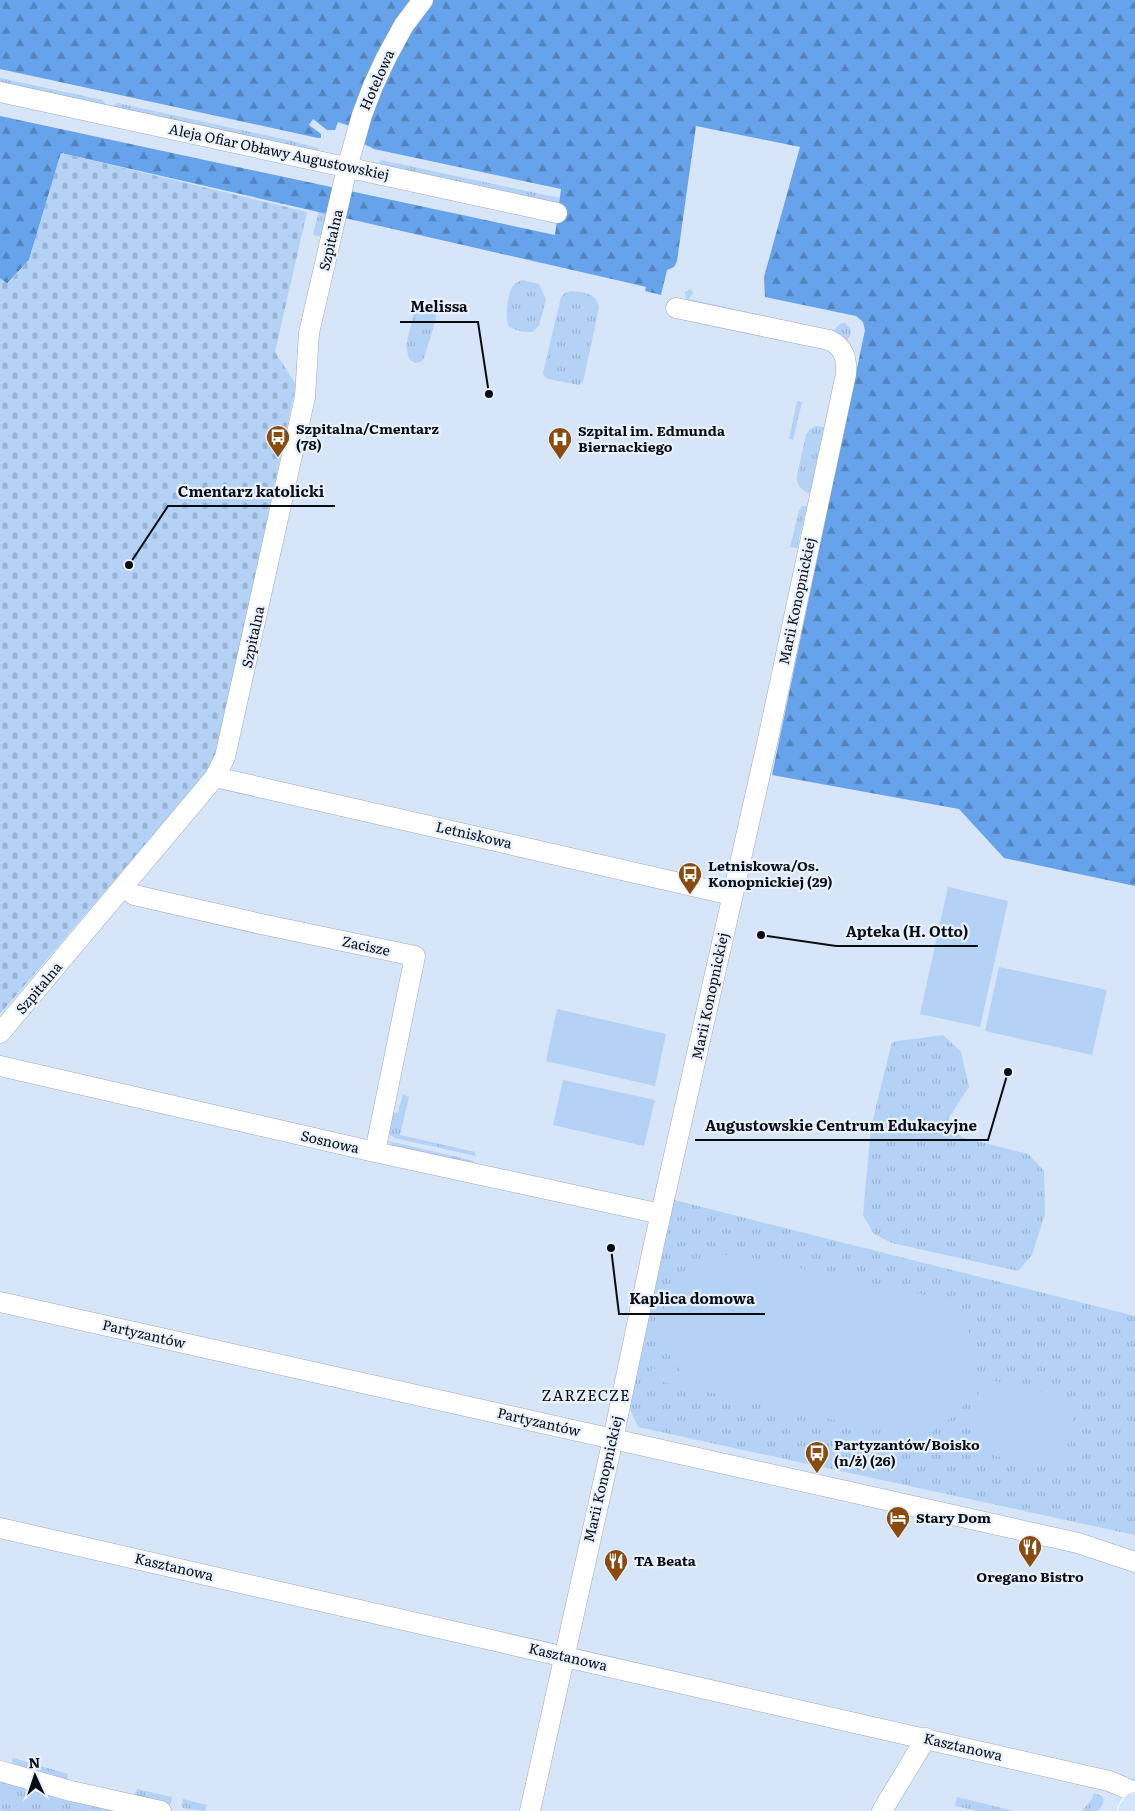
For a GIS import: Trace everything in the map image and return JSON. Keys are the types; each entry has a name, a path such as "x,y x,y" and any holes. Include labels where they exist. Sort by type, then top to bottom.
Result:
{"main road":[{"path":"1131,1811 1135,1805"}],"street":[{"name":"Hotelowa","path":"347,168 372,86 404,25 423,0"},
{"name":"Aleja Ofiar Obławy Augustowskiej","path":"0,92 557,213"},
{"name":"Szpitalna","path":"0,1033 215,776 225,756 302,413 306,385 309,333 347,168"},
{"name":"Marii Konopnickiej","path":"530,1811 846,374 846,359 840,347 823,338 676,308"},
{"name":"Letniskowa","path":"215,776 732,895"},
{"name":"Zacisze","path":"124,887 134,895 415,956 375,1152"},
{"name":"Sosnowa","path":"0,1066 375,1152 661,1214"},
{"name":"Partyzantów","path":"0,1302 1078,1543 1135,1562"},
{"name":"Kasztanowa","path":"0,1528 926,1738 1109,1781 1135,1792"},
{"name":"Partyzantów","path":"1078,1543 1135,1550"},
{"path":"882,1811 926,1738"},
{"path":"0,1771 71,1791 161,1811"}],"green space":[{"path":"0,0 1135,0 1135,886 1004,858 959,809 772,775 865,330 863,322 856,316 765,297 764,277 800,147 696,126 677,261 674,267 667,270 661,295 645,291 646,287 625,282 61,153 29,260 3,288 0,1014 0,116 555,235 561,189 374,149 362,143 365,131 338,122 335,130 327,130 313,119 309,125 321,134 321,138 318,138 0,69"},
{"path":"0,78 102,100 105,103 104,107 0,85"},
{"path":"118,103 292,141 318,148 320,154 113,109 114,105"},
{"path":"61,153 307,212 275,352 296,385 214,764 0,1014 0,278 8,284 29,260"},
{"path":"381,160 560,198 559,205 377,166"},
{"path":"333,193 322,237 313,235 322,195"},
{"path":"522,280 539,284 546,299 539,326 532,332 514,329 509,326 507,318 507,307 512,287"},
{"path":"691,289 693,293 689,299 833,331 840,324 845,323 850,328 851,334 846,342 687,301 685,292"},
{"path":"571,291 592,296 599,307 583,382 579,385 548,379 543,373 561,297"},
{"path":"421,304 432,307 436,319 424,358 421,362 415,363 409,359 406,346 414,311"},
{"path":"797,401 802,402 793,440 789,439"},
{"path":"816,426 824,427 810,493 800,487 797,482 797,476 806,435 810,429"},
{"path":"802,506 807,506 797,548 790,547 799,511"},
{"path":"948,887 1008,901 980,1027 920,1014"},
{"path":"999,967 1107,990 1092,1055 985,1031"},
{"path":"557,1009 666,1034 655,1086 546,1061"},
{"path":"943,1035 961,1052 969,1087 948,1119 961,1137 1028,1154 1044,1171 1045,1214 1032,1255 1018,1271 892,1243 874,1234 863,1215 871,1127 892,1042"},
{"path":"563,1080 655,1100 644,1146 553,1125"},
{"path":"403,1094 409,1097 400,1135 475,1152 476,1156 395,1138 387,1133 387,1112 398,1113"},
{"path":"388,1141 474,1161 469,1164 394,1147"},
{"path":"674,1200 1135,1316 1135,1535 638,1427 630,1409"},
{"path":"722,1255 738,1255 926,1295 946,1305 964,1323 974,1347 975,1373 973,1386 968,1398 958,1412 934,1430 930,1441 649,1379 652,1368 683,1374 675,1364 665,1345 662,1334 662,1324 667,1303 677,1284 691,1268 698,1263"},
{"path":"982,1378 1078,1400 1061,1471 966,1449"},
{"path":"13,1758 68,1774 67,1780 11,1765"},
{"path":"0,1779 117,1808 114,1811 0,1811"},
{"path":"137,1789 172,1797 171,1803 168,1805 135,1795"},
{"path":"1094,1793 1102,1796 1104,1802 1102,1806 1098,1811 1082,1811 1092,1799"},
{"path":"957,1797 1014,1811 978,1811 955,1806"},
{"path":"183,1799 207,1805 205,1811 183,1808"}],"place":[{"name":"Melissa","path":"489,394"},
{"name":"Szpitalna/Cmentarz (78)","path":"278,458"},
{"name":"Szpital im. Edmunda Biernackiego","path":"560,460"},
{"name":"Cmentarz katolicki","path":"129,565"},
{"name":"Letniskowa/Os. Konopnickiej (29)","path":"690,895"},
{"name":"Apteka (H. Otto)","path":"761,935"},
{"name":"Augustowskie Centrum Edukacyjne","path":"1008,1072"},
{"name":"Kaplica domowa","path":"611,1248"},
{"name":"Partyzantów/Boisko (n/ż) (26)","path":"817,1474"},
{"name":"Stary Dom","path":"898,1539"},
{"name":"Oregano Bistro","path":"1030,1568"},
{"name":"TA Beata","path":"616,1582"}],"district":[{"name":"ZARZECZE","path":"586,1396"}]}
